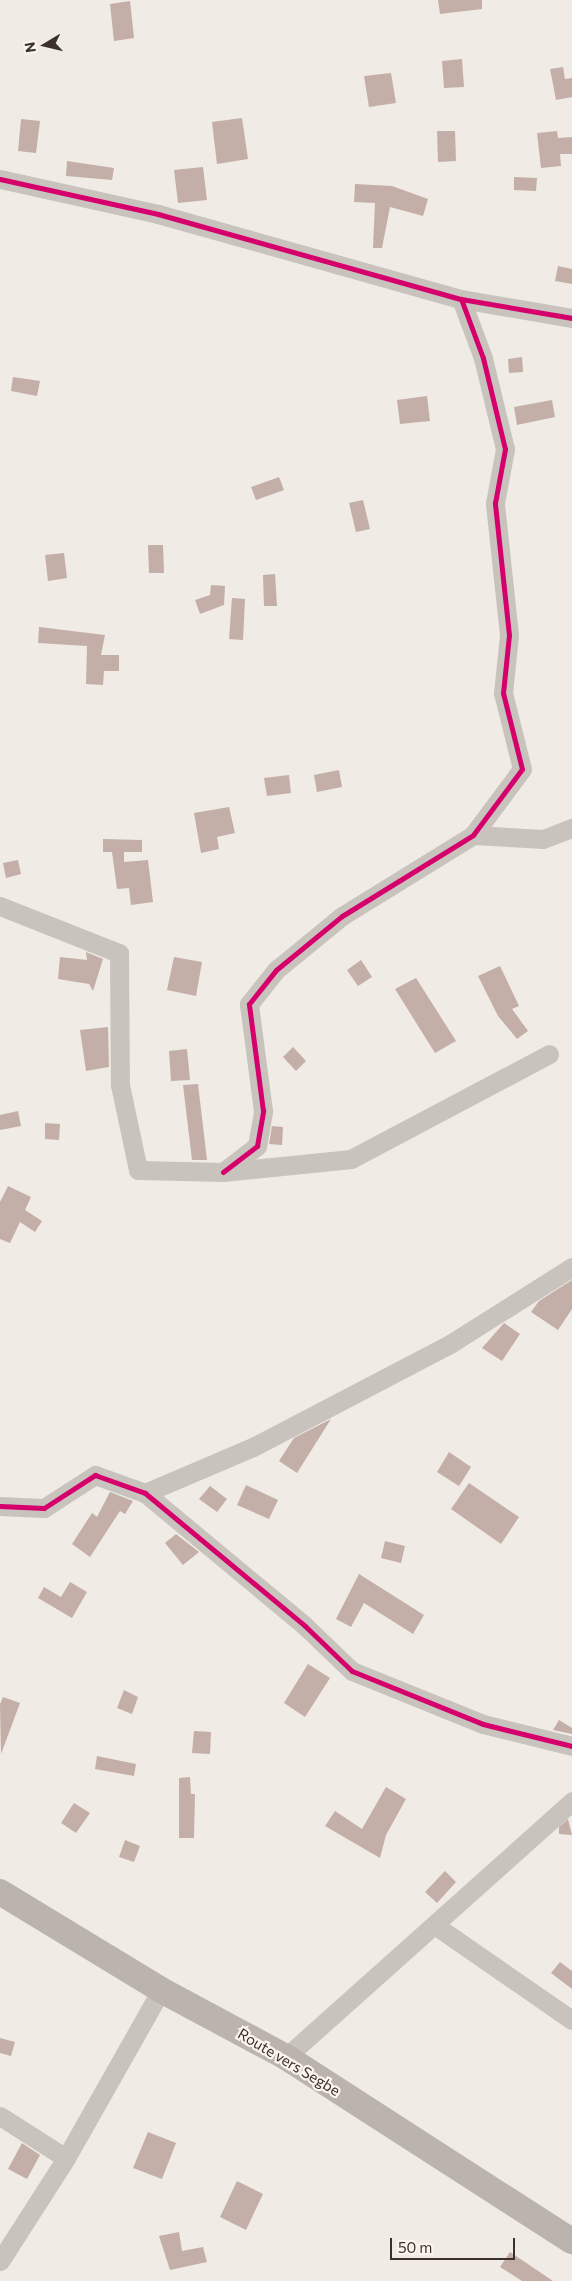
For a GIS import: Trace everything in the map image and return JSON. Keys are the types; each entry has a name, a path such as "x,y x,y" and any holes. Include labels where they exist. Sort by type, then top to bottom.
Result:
{"main road":[{"name":"Route vers Segbe","path":"0,1892 161,1990 286,2057 572,2241"}],"street":[{"path":"0,179 158,214 461,299 572,318"},
{"path":"223,1172 257,1146 263,1111 249,1004 276,970 342,916 473,835 522,769 503,693 510,635 495,503 505,449 483,358 461,299"},
{"path":"473,835 543,839 572,828"},
{"path":"0,906 119,953 120,1085 138,1170 223,1172 351,1159 549,1054"},
{"path":"145,1493 253,1447 450,1344 572,1267"},
{"path":"0,1506 44,1508 94,1474 145,1493 305,1626 352,1671 483,1724 572,1746"},
{"path":"286,2057 436,1926 572,1801"},
{"path":"436,1926 572,2020"},
{"path":"0,2261 66,2158 161,1990"},
{"path":"0,2116 66,2158"}],"building":[{"path":"438,0 482,0 482,9 440,14"},
{"path":"130,1 134,38 114,41 110,4"},
{"path":"462,59 464,87 444,88 442,61"},
{"path":"563,67 565,79 572,78 572,97 556,100 550,69"},
{"path":"391,73 396,103 369,107 364,76"},
{"path":"242,118 248,159 217,164 212,122"},
{"path":"21,119 40,121 36,153 18,151"},
{"path":"437,131 455,131 456,161 438,162"},
{"path":"557,131 558,138 572,137 572,154 560,154 561,166 541,168 537,133"},
{"path":"67,161 114,168 112,180 66,176"},
{"path":"203,167 207,200 178,203 174,170"},
{"path":"514,177 537,178 536,191 514,190"},
{"path":"355,184 392,186 428,199 423,216 390,207 382,248 373,248 375,203 354,202"},
{"path":"558,266 572,269 572,284 555,281"},
{"path":"522,357 523,372 509,373 508,359"},
{"path":"13,377 40,381 37,396 11,391"},
{"path":"427,396 430,421 400,424 397,400"},
{"path":"552,400 555,417 517,425 514,407"},
{"path":"279,477 284,490 256,500 251,487"},
{"path":"363,500 370,529 356,532 349,503"},
{"path":"148,545 163,545 164,573 149,573"},
{"path":"64,553 67,578 48,581 45,555"},
{"path":"275,574 277,606 264,606 263,575"},
{"path":"211,585 225,586 224,605 200,614 195,600 210,595"},
{"path":"232,598 245,599 243,640 229,639"},
{"path":"39,627 105,635 101,655 119,655 119,671 104,671 103,685 86,684 87,646 38,643"},
{"path":"339,770 342,787 317,792 314,775"},
{"path":"289,775 291,793 267,796 264,778"},
{"path":"229,807 235,833 217,837 219,849 201,853 194,813"},
{"path":"103,839 142,840 142,852 124,852 124,862 148,860 153,902 131,905 129,888 117,889 112,852 103,852"},
{"path":"18,860 21,874 6,878 3,863"},
{"path":"86,952 103,959 93,991 89,984 58,979 60,957 87,960"},
{"path":"174,957 202,962 196,996 167,990"},
{"path":"361,960 372,977 358,986 347,970"},
{"path":"500,966 519,1006 512,1009 528,1031 517,1039 498,1016 478,976"},
{"path":"416,978 456,1041 435,1053 395,989"},
{"path":"108,1027 109,1067 86,1071 80,1030"},
{"path":"293,1047 306,1061 296,1071 283,1057"},
{"path":"187,1049 190,1080 171,1081 169,1051"},
{"path":"198,1084 207,1160 192,1160 183,1085"},
{"path":"18,1111 21,1126 0,1130 0,1115"},
{"path":"45,1123 60,1124 59,1140 45,1139"},
{"path":"272,1126 283,1127 282,1145 269,1144"},
{"path":"8,1186 31,1197 25,1210 42,1221 35,1232 20,1222 10,1243 0,1239 0,1202"},
{"path":"572,1280 572,1309 558,1330 531,1312 539,1301"},
{"path":"504,1323 520,1334 502,1361 482,1348"},
{"path":"331,1419 297,1473 279,1461 294,1438"},
{"path":"449,1452 471,1467 459,1486 437,1472"},
{"path":"469,1483 519,1517 501,1544 451,1509"},
{"path":"246,1485 278,1500 269,1519 237,1505"},
{"path":"210,1486 227,1499 217,1512 199,1499"},
{"path":"110,1492 133,1501 125,1514 120,1511 90,1557 72,1544 92,1513 97,1517"},
{"path":"176,1534 199,1552 183,1565 165,1543"},
{"path":"385,1541 405,1546 401,1563 381,1558"},
{"path":"359,1574 424,1615 413,1634 364,1603 351,1627 336,1619"},
{"path":"70,1582 87,1592 72,1618 38,1598 44,1587 61,1597"},
{"path":"308,1664 330,1678 305,1717 284,1703"},
{"path":"124,1690 138,1697 132,1714 117,1708"},
{"path":"3,1697 20,1703 1,1754 0,1704"},
{"path":"559,1720 572,1728 572,1734 553,1730"},
{"path":"194,1731 211,1732 210,1754 192,1753"},
{"path":"97,1756 136,1764 134,1776 95,1769"},
{"path":"190,1777 191,1794 195,1794 194,1838 179,1838 179,1778"},
{"path":"386,1787 406,1799 386,1835 380,1858 325,1826 335,1811 362,1829"},
{"path":"74,1803 90,1813 76,1833 61,1823"},
{"path":"568,1819 572,1835 559,1834 559,1827"},
{"path":"125,1840 140,1846 134,1862 119,1857"},
{"path":"445,1871 456,1882 437,1903 425,1892"},
{"path":"560,1962 572,1971 572,1989 551,1973"},
{"path":"0,2038 15,2042 11,2056 0,2053"},
{"path":"148,2132 176,2143 162,2179 133,2168"},
{"path":"22,2143 40,2155 27,2179 8,2169"},
{"path":"237,2181 263,2194 246,2230 220,2217"},
{"path":"179,2232 182,2251 203,2247 207,2262 170,2270 159,2236"},
{"path":"510,2252 553,2281 522,2281 500,2267"}],"cycle path":[{"path":"0,179 158,214 461,299 572,318"},
{"path":"223,1172 257,1146 263,1111 249,1004 276,970 342,916 473,835 522,769 503,693 509,635 495,503 505,449 483,358 461,299"},
{"path":"0,1506 44,1508 95,1475 145,1493 305,1626 352,1671 483,1724 572,1746"}]}
